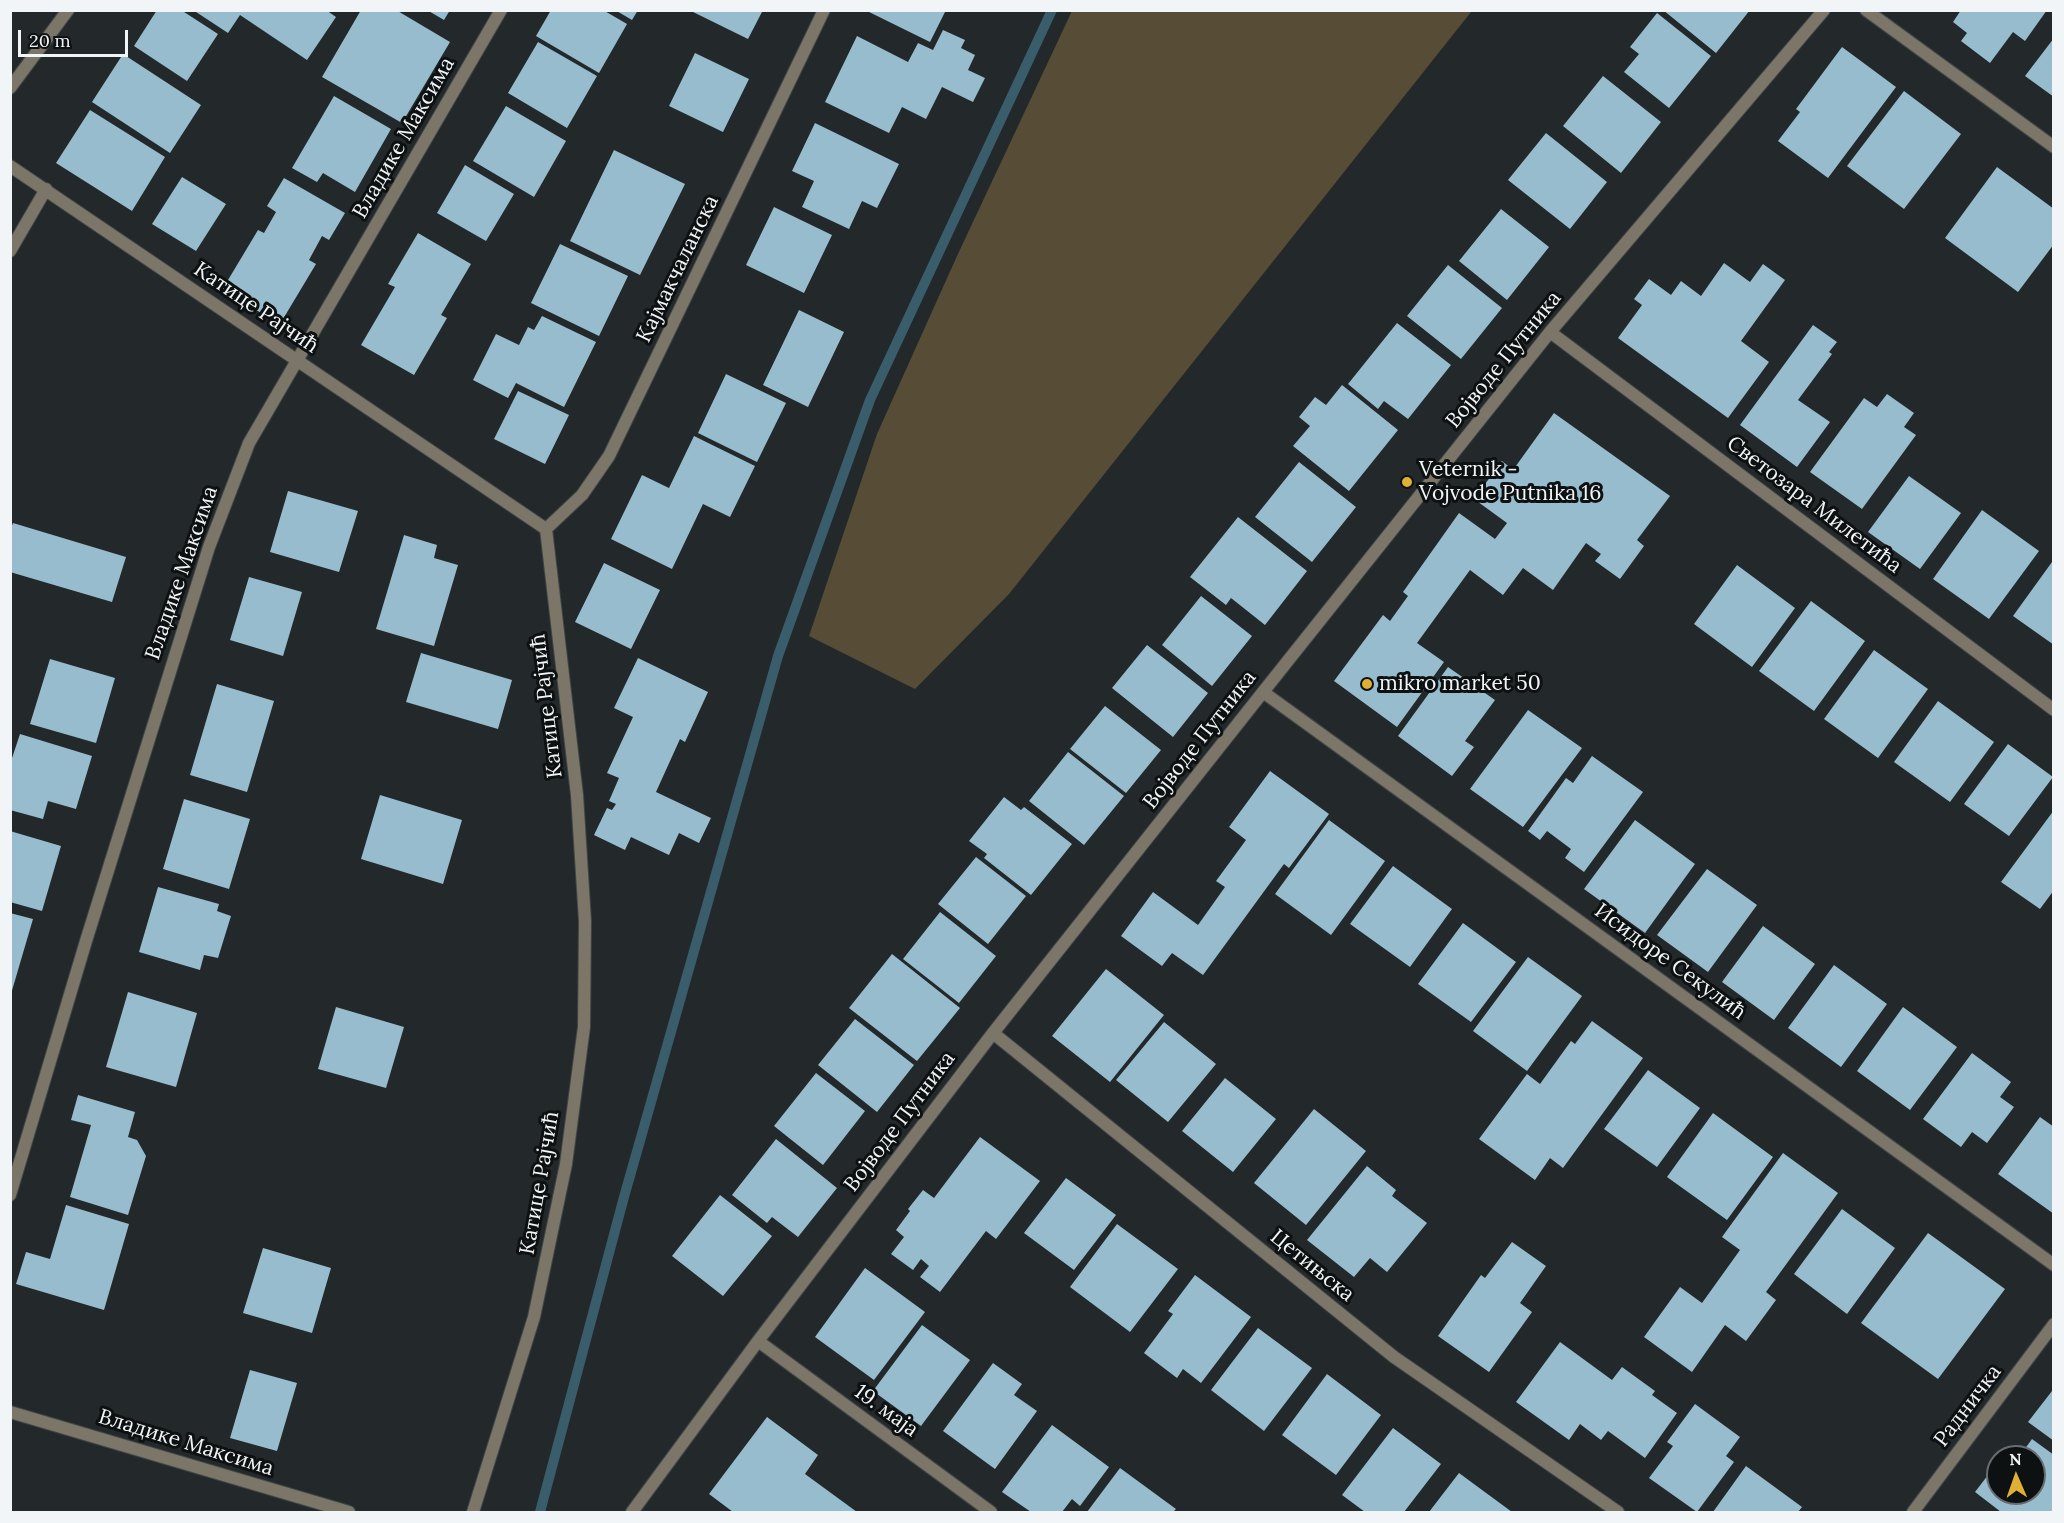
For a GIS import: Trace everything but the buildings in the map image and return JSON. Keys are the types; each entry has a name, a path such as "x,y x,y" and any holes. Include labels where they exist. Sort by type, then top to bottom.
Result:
{"street":[{"path":"10,88 68,10"},
{"name":"Владике Максима","path":"10,1195 89,930 208,547 249,443 501,10"},
{"name":"Кајмакчаланска","path":"546,529 582,495 609,456 824,10"},
{"name":"Војводе Путника","path":"632,1512 758,1341 993,1033 1263,692 1550,332 1824,10"},
{"path":"1866,10 2054,147"},
{"name":"Катице Рајчић","path":"10,166 546,529 577,795 585,921 584,1027 566,1164 534,1317 473,1512"},
{"path":"10,251 46,189"},
{"name":"Светозара Милетића","path":"1550,332 2054,710"},
{"name":"Исидоре Секулић","path":"1263,692 2054,1265"},
{"name":"Цетињска","path":"993,1033 1394,1357 1618,1512"},
{"name":"Радничка","path":"1913,1512 2054,1323"},
{"name":"19. маја","path":"758,1341 991,1512"},
{"name":"Владике Максима","path":"10,1412 350,1512"}],"shaded area":[{"path":"1072,11 1471,12 1009,594 915,689 809,636 877,434 957,256"}],"waterway":[{"path":"540,1512 624,1197 778,656 870,400 1052,10"}],"place":[{"name":"Veternik - Vojvode Putnika 16","path":"1407,482"},
{"name":"mikro market 50","path":"1367,684"}]}
